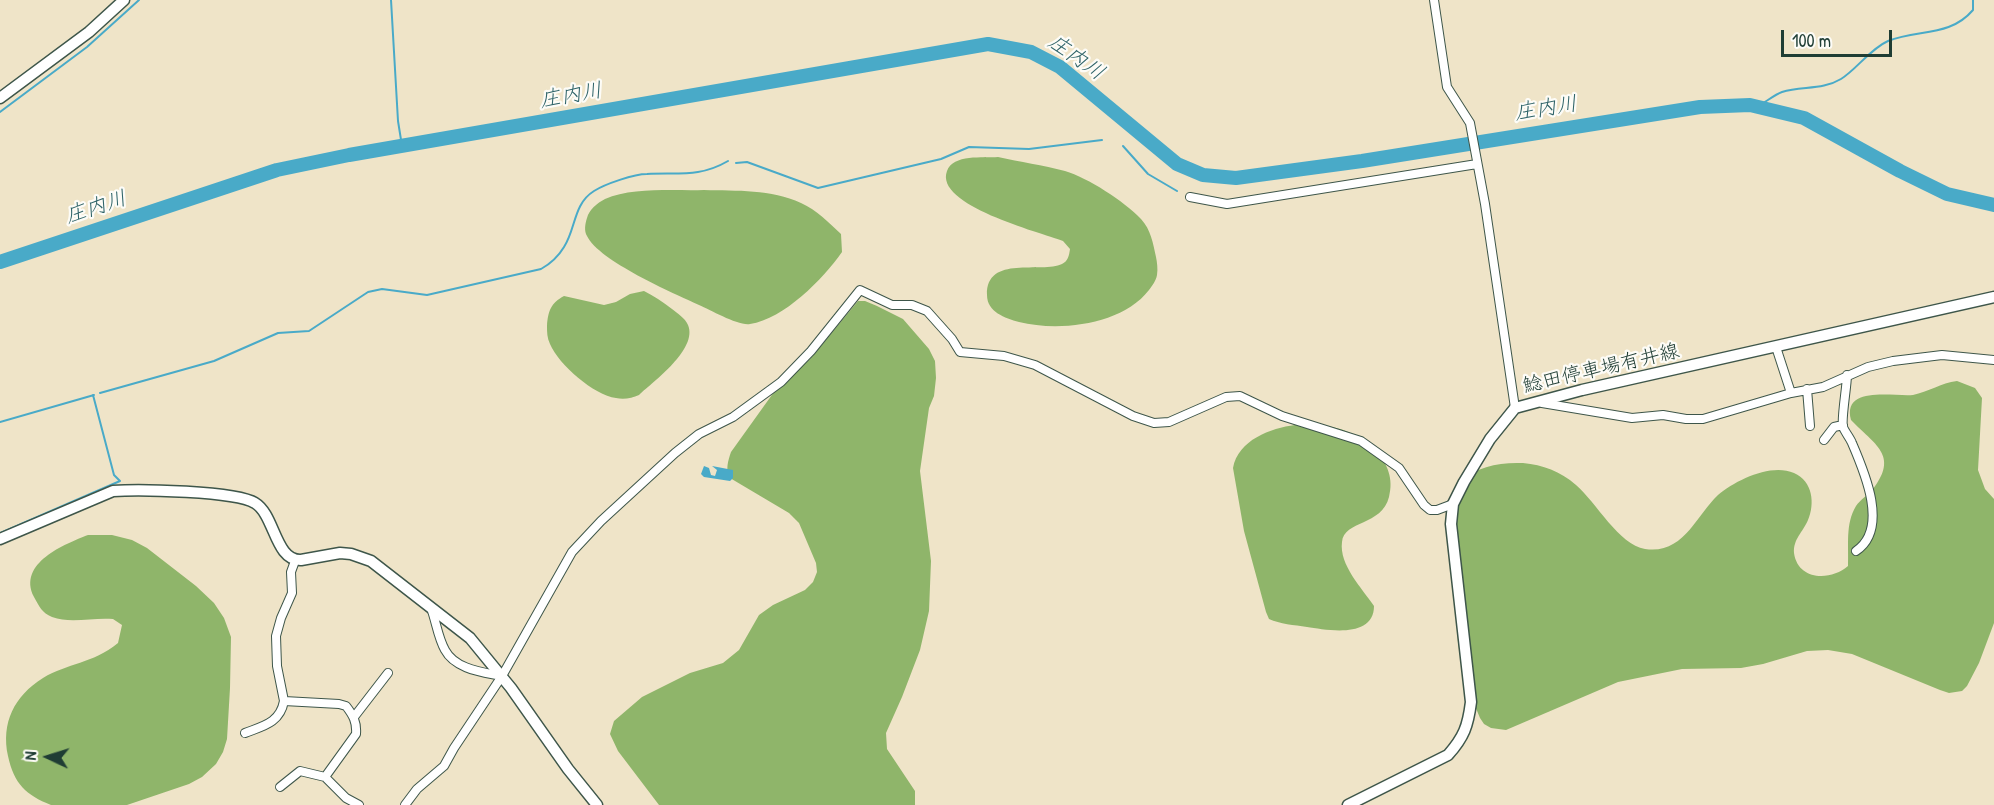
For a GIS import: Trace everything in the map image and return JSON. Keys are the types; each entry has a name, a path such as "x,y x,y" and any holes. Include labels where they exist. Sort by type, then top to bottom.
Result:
{"main road":[{"path":"2,96 89,32 124,0"},
{"name":"鯰田停車場有井線","path":"1348,805 1448,755 1460,742 1468,725 1471,702 1451,524 1453,504 1490,439 1515,408 1994,297"},
{"path":"0,539 113,491 131,489 246,498 259,506 268,518 282,549 295,561 332,553 359,556 371,561 470,638 502,676 597,805"}],"street":[{"path":"1434,0 1447,87 1470,123 1515,408"},
{"path":"1191,197 1227,204 1477,163"},
{"path":"405,805 417,789 444,766 502,676 572,552 601,521 675,453 699,434 733,417 781,382 811,351 860,290 892,305 919,306 941,326 960,352 1004,356 1035,365 1132,416 1154,423 1169,422 1226,397 1240,396 1282,416 1361,441 1399,468 1424,505 1430,510 1453,504"},
{"path":"1776,347 1791,393"},
{"path":"1534,402 1620,417 1663,415 1703,419 1791,393 1823,387 1868,367 1942,355 1994,360"},
{"path":"1848,375 1843,425 1856,455 1873,512 1872,530 1866,545 1856,551"},
{"path":"1807,389 1810,426"},
{"path":"1824,440 1834,428 1843,425"},
{"path":"245,733 274,721 280,715 284,701 276,636 292,593 291,572 295,561"},
{"path":"431,607 445,650 454,661 468,668 502,676"},
{"path":"354,717 388,673"},
{"path":"284,701 346,705 354,717 356,734 325,777"},
{"path":"280,787 300,771 325,777 346,798 358,805"}],"green space":[{"path":"998,157 1074,174 1105,191 1134,212 1147,228 1156,257 1157,275 1149,290 1123,311 1089,323 1035,325 1019,322 993,310 987,295 989,282 995,274 1017,268 1053,267 1062,264 1068,258 1070,249 1063,241 1012,224 972,206 956,195 947,183 947,171 955,162 969,158"},
{"path":"704,190 766,193 790,198 818,213 841,234 842,252 814,285 789,306 763,321 745,324 672,293 621,266 594,246 586,234 585,225 590,212 605,199 641,191"},
{"path":"644,291 685,320 689,334 687,344 673,364 639,395 622,399 607,396 578,378 561,361 547,335 549,312 553,305 564,296 604,305"},
{"path":"858,301 865,301 903,319 929,349 935,361 934,396 929,408 920,471 931,561 929,611 920,650 886,733 887,749 915,791 915,805 659,805 618,751 610,734 614,721 642,697 690,673 723,663 739,650 759,615 773,605 805,590 813,582 817,572 816,563 799,523 789,513 730,478 728,465 731,452 774,392 810,359"},
{"path":"1957,381 1975,388 1982,398 1978,470 1985,489 1994,499 1994,623 1979,663 1962,691 1949,693 1940,690 1852,654 1828,650 1807,651 1741,668 1682,669 1618,682 1506,730 1491,728 1484,724 1463,677 1458,642 1454,574 1459,481 1481,469 1505,463 1523,463 1544,467 1564,476 1584,492 1626,540 1645,549 1658,549 1679,540 1718,495 1734,484 1754,475 1785,470 1805,481 1812,500 1808,520 1795,544 1794,553 1797,562 1808,573 1824,576 1841,571 1848,566 1850,520 1858,504 1881,477 1884,467 1881,451 1851,420 1850,409 1854,402 1872,395 1913,395"},
{"path":"1295,425 1327,426 1356,436 1376,451 1389,472 1391,484 1385,506 1372,518 1349,530 1342,542 1342,551 1348,568 1374,606 1372,616 1366,624 1358,628 1326,630 1287,624 1269,619 1266,612 1244,531 1233,468 1236,458 1248,443 1276,429"},
{"path":"88,535 112,535 132,540 147,548 214,603 224,618 231,637 227,739 216,764 202,777 189,784 127,805 51,805 35,797 22,787 14,774 6,744 8,722 12,711 24,693 52,673 99,655 118,643 122,625 113,619 67,620 52,617 39,606 30,585 32,574 46,557"}],"water":[{"path":"704,466 709,468 711,475 715,476 717,470 712,466 733,470 733,478 730,481 704,477 701,474"}],"waterway":[{"path":"0,112 87,47 139,0"},
{"path":"391,0 398,121 402,146"},
{"path":"1758,106 1782,92 1820,86 1841,79 1875,49 1888,41 1954,25 1973,10 1973,0"},
{"name":"庄内川","path":"0,262 277,170 349,155 988,44 1031,52 1060,67 1177,164 1203,175 1236,178 1362,161 1700,107 1750,105 1804,118 1947,194 1994,205"},
{"path":"736,163 747,162 818,188 941,159 969,147 1029,149 1102,140"},
{"path":"1123,146 1148,174 1177,191"},
{"path":"100,393 214,361 278,333 309,331 368,292 382,289 427,295 541,269 562,251 578,210 587,196 594,191 635,176 698,172 728,161"},
{"path":"0,533 120,481 114,475 93,395"},
{"path":"0,422 94,395"}]}
